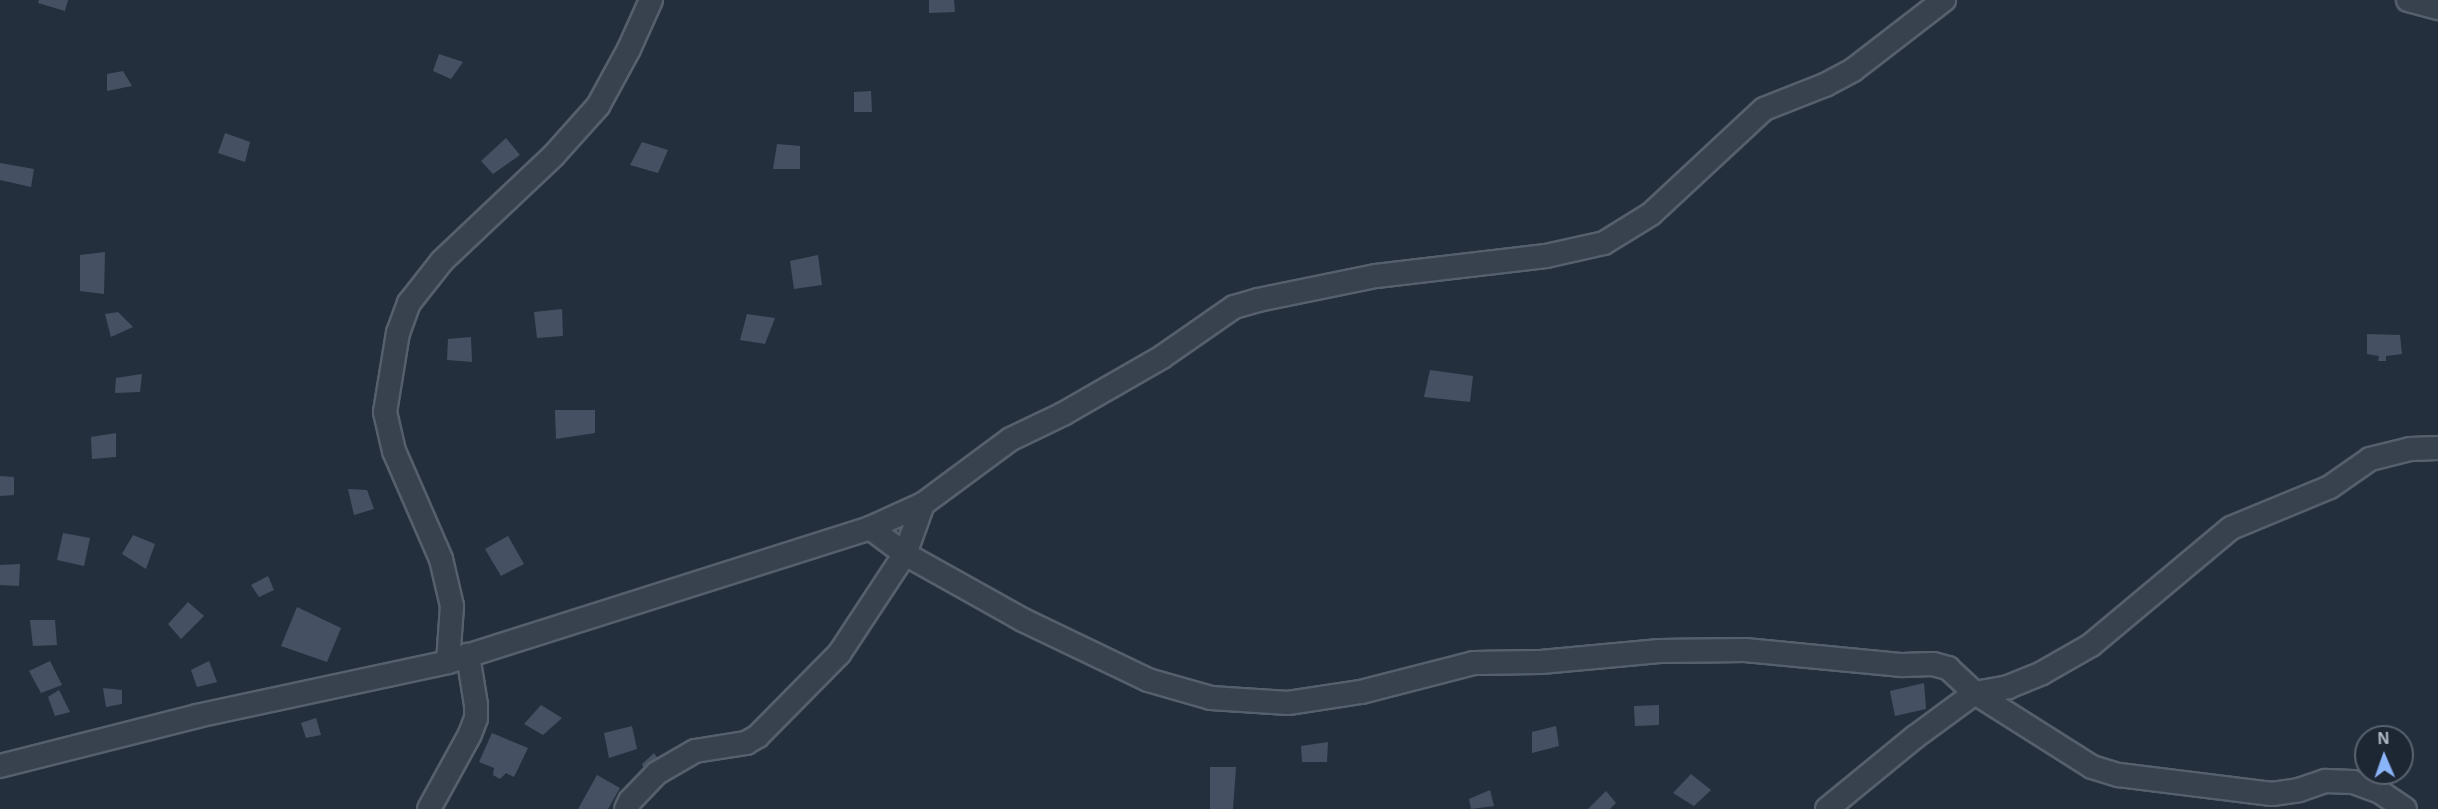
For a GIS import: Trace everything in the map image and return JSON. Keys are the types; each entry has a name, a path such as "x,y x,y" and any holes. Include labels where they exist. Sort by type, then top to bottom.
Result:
{"street":[{"path":"429,809 470,734 476,718 476,705 458,658 452,606 441,559 394,451 386,412 398,333 409,303 442,261 554,155 598,106 629,50 651,0"},
{"path":"0,766 196,716 458,658 870,528 923,504 1011,439 1063,414 1162,357 1234,307 1376,276 1546,256 1604,243 1651,214 1764,109 1825,85 1853,70 1944,0"},
{"path":"2408,0 2438,8"},
{"path":"1827,809 1915,737 1976,693 2008,687 2042,673 2091,645 2231,528 2330,487 2370,459 2410,449 2438,448"},
{"path":"626,809 657,773 695,751 746,743 758,736 839,654 905,554 923,504"},
{"path":"870,528 905,554 1023,620 1148,680 1211,698 1288,703 1361,692 1474,663 1541,662 1659,651 1745,650 1902,665 1933,664 1948,668 1976,693 2092,767 2119,775 2272,794 2299,790 2325,781 2353,782 2380,792 2405,809"}],"building":[{"path":"39,0 68,0 65,11 38,3"},
{"path":"929,0 954,0 955,12 929,13"},
{"path":"439,54 463,62 451,79 433,71"},
{"path":"123,71 132,86 107,91 107,74"},
{"path":"871,91 872,112 854,112 854,92"},
{"path":"225,133 250,142 245,162 218,153"},
{"path":"506,138 520,155 493,174 481,161"},
{"path":"642,142 668,150 658,173 630,165"},
{"path":"777,144 800,146 800,169 773,169"},
{"path":"0,163 34,169 31,187 0,180"},
{"path":"105,252 104,294 80,291 80,255"},
{"path":"818,255 822,285 794,289 790,261"},
{"path":"562,309 563,336 537,338 534,312"},
{"path":"118,312 133,327 111,337 105,314"},
{"path":"747,314 775,318 765,344 740,340"},
{"path":"2367,334 2400,335 2402,354 2386,356 2386,361 2378,361 2379,356 2367,354"},
{"path":"471,337 472,362 447,360 448,339"},
{"path":"1430,370 1473,376 1470,402 1424,397"},
{"path":"142,374 140,392 115,393 116,378"},
{"path":"555,410 595,410 595,433 556,439"},
{"path":"116,433 116,457 92,459 91,437"},
{"path":"0,476 14,477 14,495 0,496"},
{"path":"348,489 367,490 374,509 354,515"},
{"path":"63,533 90,538 84,566 57,560"},
{"path":"133,535 155,544 146,569 122,554"},
{"path":"508,536 524,564 501,576 485,549"},
{"path":"20,564 19,586 0,585 0,565"},
{"path":"268,576 274,590 259,597 251,585"},
{"path":"188,602 204,616 181,639 168,624"},
{"path":"297,607 341,628 327,662 281,646"},
{"path":"30,620 55,620 57,645 33,646"},
{"path":"50,661 62,685 41,693 29,671"},
{"path":"209,661 217,682 197,687 191,670"},
{"path":"1924,683 1926,709 1895,716 1890,691"},
{"path":"103,688 122,690 122,704 106,707"},
{"path":"59,690 70,712 55,716 48,697"},
{"path":"541,705 562,718 543,735 524,724"},
{"path":"1659,705 1659,725 1635,726 1634,706"},
{"path":"316,718 321,735 306,738 301,723"},
{"path":"632,726 637,749 609,758 604,733"},
{"path":"1556,726 1559,746 1532,753 1532,732"},
{"path":"492,733 528,748 514,777 506,773 500,779 493,775 494,768 479,762"},
{"path":"1328,742 1327,762 1302,762 1301,746"},
{"path":"654,753 663,766 646,775 642,764"},
{"path":"1210,767 1236,767 1233,809 1210,809"},
{"path":"1691,774 1711,790 1694,806 1673,793"},
{"path":"597,775 620,788 608,809 578,809"},
{"path":"1490,790 1494,806 1471,809 1469,799"},
{"path":"1606,791 1616,803 1610,809 1588,809"}]}
